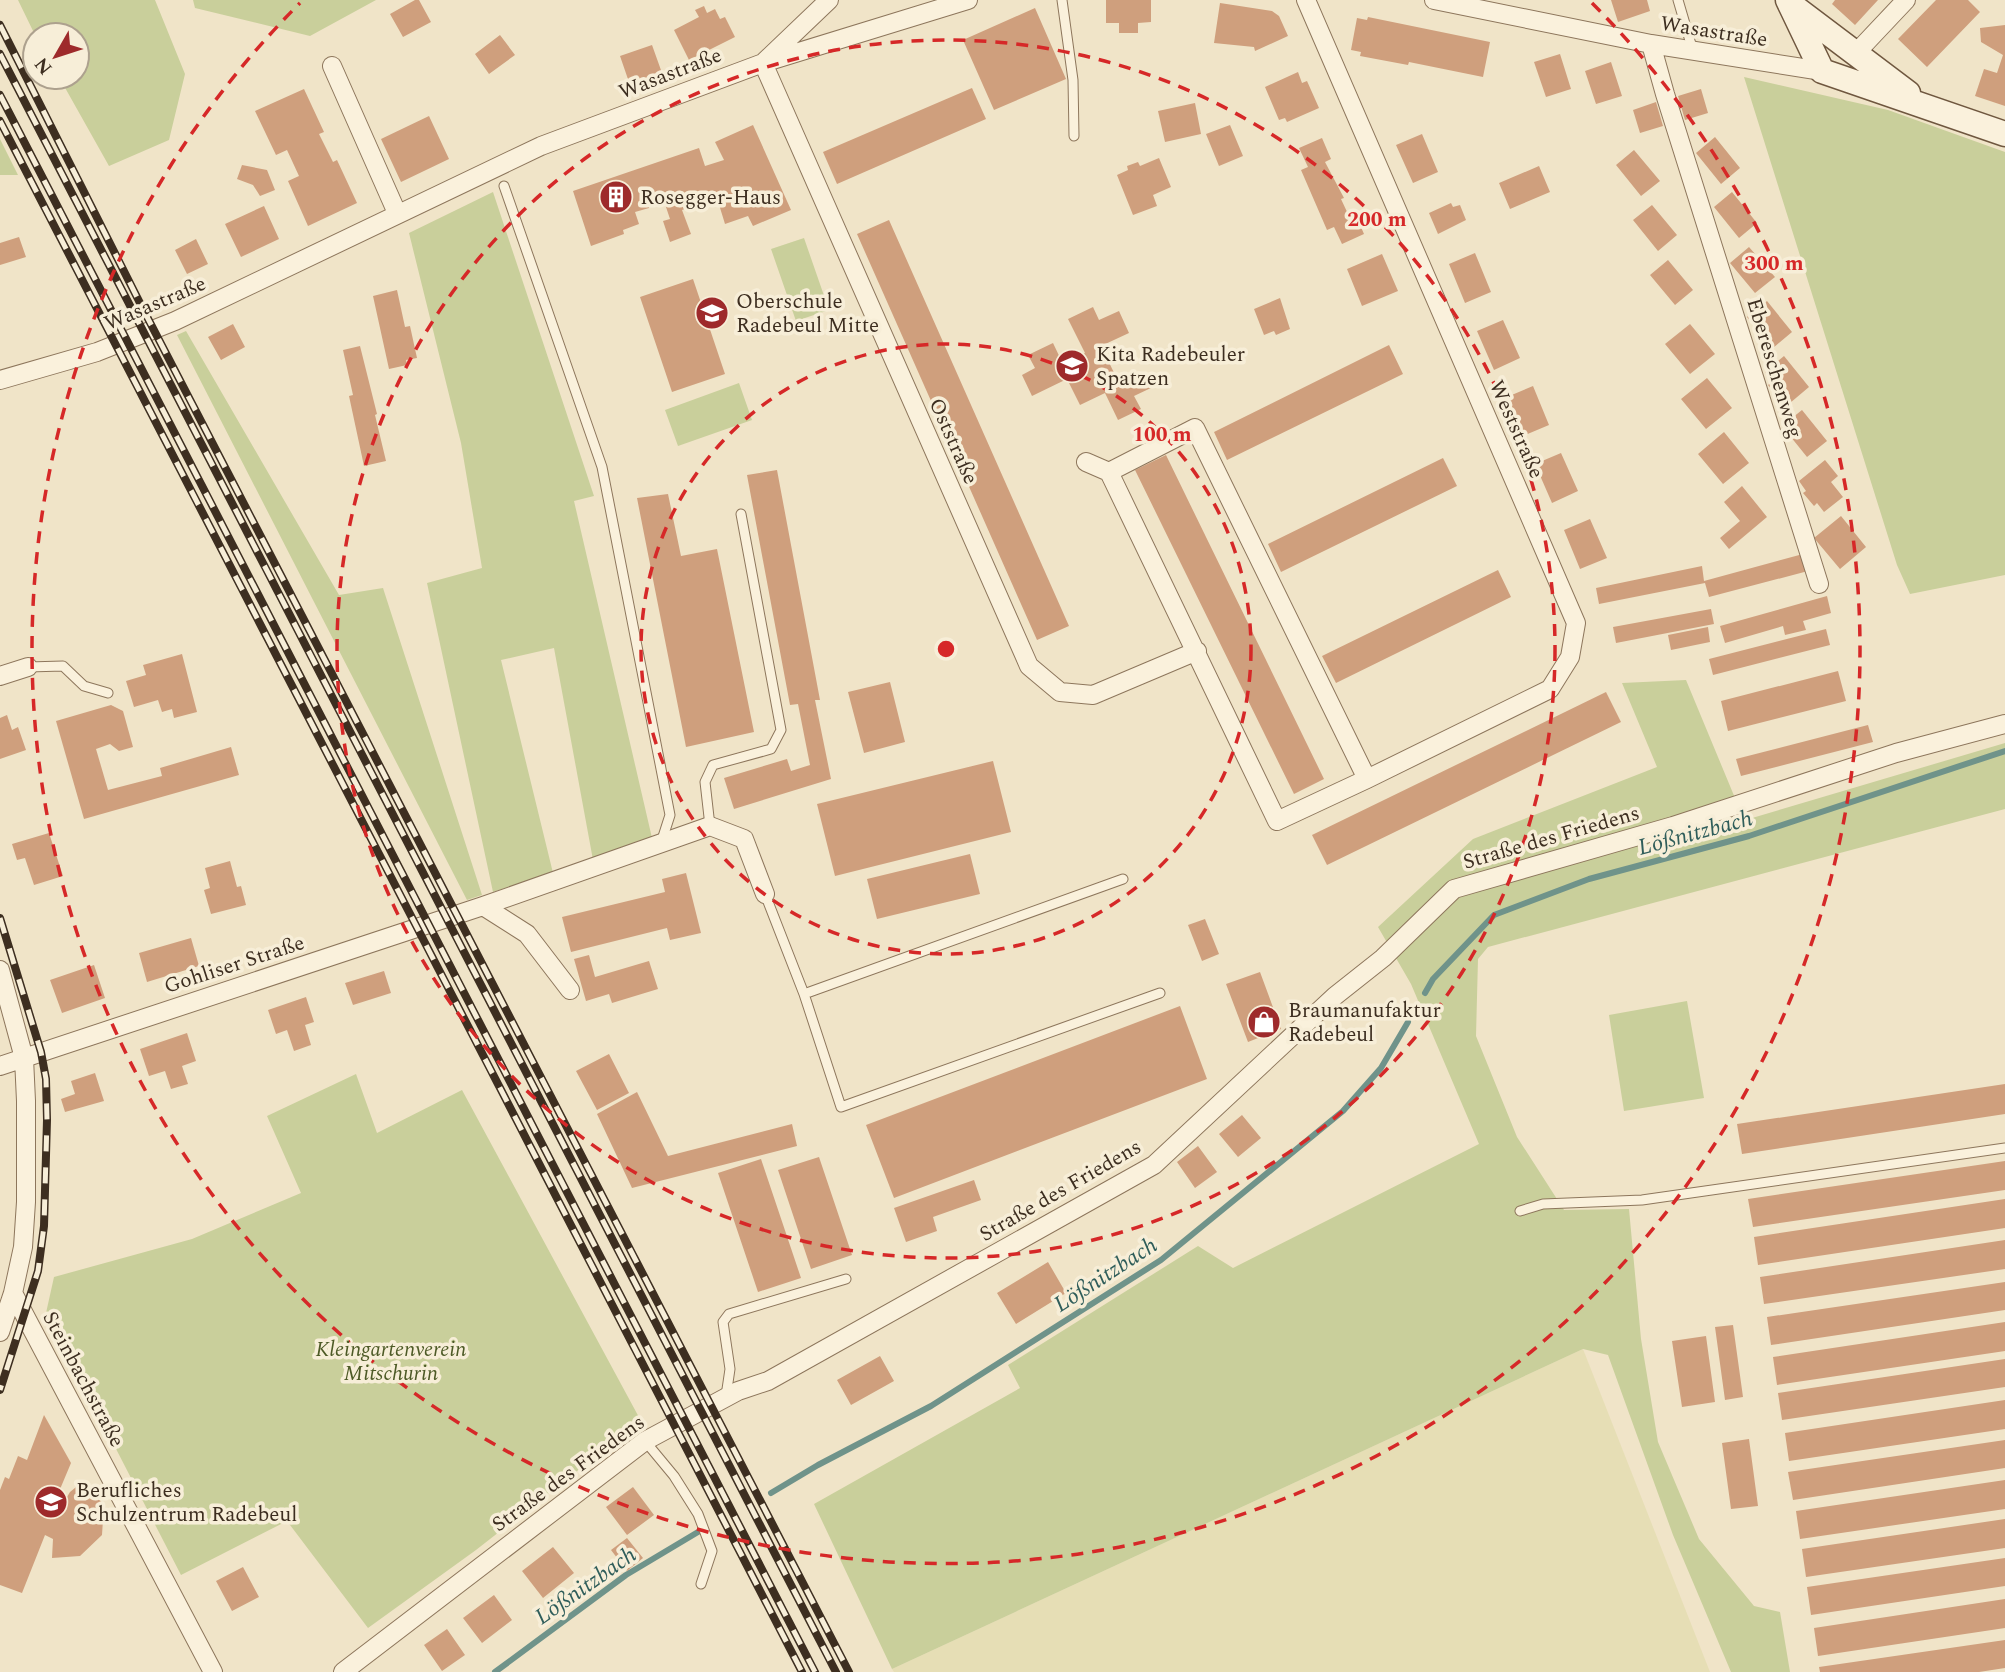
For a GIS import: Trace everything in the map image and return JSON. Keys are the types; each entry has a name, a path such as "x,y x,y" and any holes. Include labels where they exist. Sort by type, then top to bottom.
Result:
{"street":[{"path":"763,63 829,0"},
{"name":"Wasastraße","path":"0,380 97,352 176,321 541,146 763,63 934,4 968,0"},
{"name":"Weststraße","path":"1110,472 1277,821 1550,689 1570,657 1576,623 1306,0"},
{"name":"Wasastraße","path":"1434,0 1651,44 1822,71"},
{"path":"1856,53 1906,0"},
{"path":"1790,3 1922,104"},
{"path":"1790,3 1822,71 2005,134"},
{"name":"Ebereschenweg","path":"1651,44 1819,584"},
{"name":"Oststraße","path":"763,63 1029,666 1060,692 1093,695 1197,651"},
{"path":"332,66 397,213"},
{"path":"1086,462 1110,472 1195,428 1367,779"},
{"path":"0,676 28,667"},
{"name":"Straße des Friedens","path":"343,1672 645,1441 725,1397 768,1381 1154,1165 1335,996 1383,958 1454,889 1673,826 1896,753 2005,724"},
{"path":"710,826 744,839 765,894"},
{"name":"Gohliser Straße","path":"0,1066 483,906 710,826"},
{"path":"483,906 527,934 570,990"},
{"path":"0,970 24,1058 26,1202 23,1247 13,1293 0,1332"},
{"name":"Steinbachstraße","path":"13,1293 213,1672"}],"lane":[{"path":"1062,0 1073,80 1074,135"},
{"path":"1678,0 1693,51"},
{"path":"504,186 602,467 670,815 660,844"},
{"path":"710,826 705,782 713,765 771,749 781,730 741,514"},
{"path":"28,667 64,666 84,686 108,693"},
{"path":"804,994 1123,879"},
{"path":"765,894 804,994 841,1107 1160,993"},
{"path":"1520,1210 1543,1204 1642,1200 2005,1149"},
{"path":"725,1397 730,1368 723,1322 729,1314 846,1279"},
{"path":"645,1441 674,1476 698,1514 712,1551 701,1584"}],"shaded area":[{"path":"1583,1349 1710,1672 894,1672 892,1669"}],"green space":[{"path":"18,0 155,0 185,74 169,140 109,166 67,91 91,91 91,21 28,21"},
{"path":"193,0 376,0 310,36 195,8"},
{"path":"1744,77 1888,110 2005,152 2005,575 1910,594 1897,565"},
{"path":"0,139 18,175 0,175"},
{"path":"493,192 594,496 574,501 652,838 593,860 554,648 501,660 553,873 493,892 427,583 482,568 461,443 409,233"},
{"path":"804,238 829,310 796,321 771,249"},
{"path":"186,331 339,595 383,588 482,895 467,900 177,335"},
{"path":"739,383 752,420 678,446 665,410"},
{"path":"1686,680 1742,821 2005,743 2005,809 1488,947 1478,959 1476,1036 1517,1137 1564,1210 1629,1209 1641,1339 1658,1442 1699,1539 1754,1606 1780,1612 1790,1672 1731,1672 1673,1535 1608,1355 1583,1349 892,1669 814,1504 1020,1388 1008,1365 1198,1246 1233,1268 1479,1144 1411,984 1378,927 1473,839 1657,767 1622,683"},
{"path":"1687,1001 1704,1098 1624,1111 1609,1015"},
{"name":"Kleingartenverein Mitschurin","path":"356,1074 377,1133 462,1090 641,1421 476,1550 368,1628 287,1521 181,1575 46,1313 54,1277 192,1239 301,1193 267,1116"}],"building":[{"path":"419,0 431,22 403,37 390,14"},
{"path":"1106,0 1151,0 1151,22 1138,23 1138,33 1119,33 1119,23 1106,23"},
{"path":"1611,0 1647,0 1650,11 1618,22"},
{"path":"1835,0 1878,0 1855,25 1832,4"},
{"path":"1936,0 1968,0 1980,12 1927,67 1898,39"},
{"path":"1220,3 1272,11 1279,16 1288,36 1255,51 1254,47 1214,43"},
{"path":"704,6 707,13 715,9 720,19 725,17 735,37 689,60 674,30 699,17 695,10"},
{"path":"1035,8 1066,79 994,110 963,40"},
{"path":"1368,17 1490,42 1483,77 1409,62 1408,65 1360,56 1361,52 1351,50 1357,18 1367,20"},
{"path":"2005,25 2005,106 1975,96 1984,69 1997,73 2003,55 1981,42 1980,28"},
{"path":"500,35 515,55 489,74 475,54"},
{"path":"652,45 662,73 630,85 620,56"},
{"path":"1560,54 1571,89 1546,97 1534,62"},
{"path":"1611,62 1622,96 1596,104 1585,71"},
{"path":"1298,72 1302,83 1307,81 1319,108 1287,122 1285,118 1279,120 1265,87"},
{"path":"972,88 986,119 837,184 823,152"},
{"path":"304,89 324,132 319,134 333,162 337,160 357,203 308,226 288,181 299,176 287,150 276,155 255,111"},
{"path":"1701,89 1708,113 1685,120 1678,96"},
{"path":"1656,102 1663,126 1640,133 1633,110"},
{"path":"1195,103 1201,134 1165,142 1158,111"},
{"path":"429,116 449,159 401,182 381,139"},
{"path":"753,125 791,210 753,226 748,216 725,224 717,198 682,210 691,234 670,242 663,221 670,219 662,195 646,201 649,208 635,212 639,224 623,230 624,234 591,246 573,191 699,148 705,166 724,160 715,142"},
{"path":"1230,125 1243,156 1219,166 1206,134"},
{"path":"1422,134 1438,172 1413,183 1396,145"},
{"path":"1715,137 1740,168 1721,184 1696,153"},
{"path":"1322,138 1331,159 1325,162 1344,198 1341,199 1348,214 1354,211 1364,234 1342,244 1334,227 1327,230 1301,170 1308,167 1299,148"},
{"path":"1634,150 1660,181 1641,196 1616,165"},
{"path":"1159,158 1171,187 1153,195 1157,206 1133,215 1117,175 1128,170 1127,166 1138,162 1140,166"},
{"path":"242,165 267,170 275,190 260,196 253,185 237,179"},
{"path":"1539,166 1550,192 1510,209 1499,183"},
{"path":"1732,192 1757,223 1739,238 1714,207"},
{"path":"1451,203 1453,207 1460,205 1466,220 1438,234 1429,213"},
{"path":"1652,205 1677,235 1658,251 1633,220"},
{"path":"264,206 279,239 241,257 225,224"},
{"path":"889,220 1069,626 1037,640 857,234"},
{"path":"19,237 26,257 0,265 0,243"},
{"path":"196,239 208,264 187,274 175,250"},
{"path":"1749,247 1775,277 1755,293 1730,263"},
{"path":"1475,253 1491,292 1465,303 1449,264"},
{"path":"1382,254 1398,291 1362,306 1347,269"},
{"path":"1668,260 1693,290 1675,305 1650,275"},
{"path":"693,279 725,374 672,392 640,297"},
{"path":"397,290 405,327 410,326 417,358 406,360 407,365 389,369 373,296"},
{"path":"1280,298 1290,329 1276,335 1274,331 1264,335 1254,309"},
{"path":"1767,301 1792,332 1773,348 1747,317"},
{"name":"Kita Radebeuler Spatzen","path":"1093,307 1099,320 1119,311 1129,333 1101,346 1120,385 1146,372 1153,387 1134,396 1141,409 1118,420 1105,393 1080,405 1067,379 1032,396 1022,375 1035,368 1028,355 1053,343 1063,364 1085,353 1068,319"},
{"path":"1503,320 1520,358 1494,370 1477,331"},
{"path":"233,324 245,347 221,360 208,337"},
{"path":"1690,324 1715,354 1690,374 1665,344"},
{"path":"1389,345 1403,374 1227,460 1214,432"},
{"path":"360,346 386,461 364,466 349,396 353,395 343,350"},
{"path":"1784,356 1809,387 1790,403 1781,392 1777,396 1768,385 1772,382 1765,372"},
{"path":"1707,378 1732,408 1706,429 1681,399"},
{"path":"1533,386 1549,425 1523,436 1507,397"},
{"path":"1802,410 1827,441 1807,457 1782,426"},
{"path":"1724,432 1749,463 1723,484 1698,454"},
{"path":"1561,453 1578,491 1552,503 1535,464"},
{"path":"1166,455 1324,779 1294,794 1135,470"},
{"path":"1443,458 1457,486 1281,572 1268,544"},
{"path":"1825,460 1838,476 1831,482 1843,497 1824,512 1817,503 1814,506 1803,493 1806,491 1799,481"},
{"path":"777,470 820,700 815,700 831,779 734,809 724,778 787,759 791,771 810,765 798,704 790,705 747,475"},
{"path":"1742,486 1767,517 1729,549 1720,538 1740,521 1724,502"},
{"path":"668,494 681,556 717,549 754,732 686,747 637,498"},
{"path":"1841,516 1866,547 1840,569 1814,538"},
{"path":"1590,519 1607,558 1580,569 1564,530"},
{"path":"1803,554 1808,571 1709,597 1705,583 1599,604 1596,588 1702,566 1704,581"},
{"path":"1498,570 1511,597 1336,683 1322,656"},
{"path":"1827,596 1831,613 1803,621 1806,630 1785,635 1783,626 1725,643 1720,626"},
{"path":"1711,609 1714,624 1616,643 1613,627"},
{"path":"1708,627 1710,642 1671,650 1668,635"},
{"path":"1826,629 1830,645 1713,675 1709,659"},
{"path":"182,654 197,712 174,718 172,709 162,712 158,700 134,707 126,681 146,675 143,665"},
{"path":"1838,671 1846,701 1728,731 1721,701"},
{"path":"890,682 905,742 864,753 848,692"},
{"path":"1606,692 1621,722 1327,865 1312,835"},
{"path":"111,705 123,711 133,747 119,751 110,744 96,749 108,790 162,776 160,768 231,747 239,775 84,819 56,721"},
{"path":"7,715 12,730 18,727 26,750 0,759 0,718"},
{"path":"1868,725 1873,742 1741,776 1736,759"},
{"path":"993,761 1011,832 835,876 817,804"},
{"path":"49,833 63,876 34,885 25,858 17,860 12,844"},
{"path":"970,854 980,894 877,919 867,879"},
{"path":"230,861 237,887 241,886 246,905 211,914 204,890 210,888 205,868"},
{"path":"686,873 701,933 670,940 667,928 571,952 562,917 665,892 662,879"},
{"path":"1205,919 1219,954 1202,961 1188,925"},
{"path":"191,938 199,966 147,982 139,953"},
{"path":"589,955 595,977 649,961 658,989 612,1003 609,994 586,1001 574,959"},
{"path":"94,965 105,998 62,1013 50,980"},
{"path":"384,971 391,993 353,1005 345,983"},
{"path":"1260,972 1281,1029 1248,1042 1226,984"},
{"path":"306,997 314,1022 305,1025 311,1045 294,1051 287,1030 276,1034 268,1010"},
{"path":"1180,1006 1207,1079 894,1198 866,1125"},
{"path":"187,1033 196,1061 182,1066 188,1084 171,1089 165,1071 149,1076 140,1049"},
{"path":"609,1054 629,1093 597,1110 576,1071"},
{"path":"95,1073 104,1101 65,1112 61,1099 75,1094 71,1081"},
{"path":"2005,1084 2005,1114 1742,1154 1737,1124"},
{"path":"637,1092 668,1156 792,1124 797,1146 632,1188 597,1114"},
{"path":"1242,1115 1261,1138 1238,1157 1219,1134"},
{"path":"1198,1146 1217,1172 1195,1188 1177,1162"},
{"path":"819,1157 852,1255 811,1269 778,1170"},
{"path":"761,1159 801,1278 758,1292 718,1173"},
{"path":"2005,1161 2005,1190 1753,1227 1748,1199"},
{"path":"974,1180 981,1200 933,1217 937,1231 906,1242 894,1208"},
{"path":"2005,1199 2005,1228 1758,1265 1754,1237"},
{"path":"2005,1240 2005,1269 1764,1304 1760,1277"},
{"path":"1048,1262 1066,1293 1016,1324 997,1293"},
{"path":"2005,1282 2005,1310 1771,1345 1767,1317"},
{"path":"2005,1322 2005,1351 1777,1385 1773,1357"},
{"path":"1733,1325 1743,1397 1725,1400 1715,1327"},
{"path":"1706,1336 1715,1402 1682,1407 1672,1341"},
{"path":"880,1356 894,1381 851,1405 837,1380"},
{"path":"2005,1359 2005,1387 1782,1420 1778,1393"},
{"path":"2005,1400 2005,1429 1789,1461 1785,1433"},
{"path":"44,1415 71,1463 58,1494 67,1497 81,1483 104,1504 102,1535 80,1556 52,1558 53,1539 45,1535 22,1593 0,1585 0,1490 5,1477 9,1479 18,1456 27,1460"},
{"path":"1749,1439 1758,1506 1731,1509 1722,1443"},
{"path":"2005,1440 2005,1468 1793,1500 1788,1472"},
{"path":"2005,1480 2005,1509 1800,1539 1796,1511"},
{"path":"633,1487 654,1515 627,1535 606,1507"},
{"path":"2005,1519 2005,1548 1806,1577 1802,1549"},
{"path":"627,1538 643,1558 627,1571 611,1550"},
{"path":"553,1547 574,1573 543,1598 522,1571"},
{"path":"2005,1558 2005,1586 1811,1615 1807,1587"},
{"path":"243,1567 259,1597 232,1611 216,1581"},
{"path":"494,1595 512,1620 482,1643 463,1618"},
{"path":"2005,1599 2005,1628 1818,1656 1814,1628"},
{"path":"447,1629 465,1655 442,1671 424,1645"},
{"path":"2005,1640 2005,1668 1979,1672 1820,1672 1819,1667"}],"waterway":[{"name":"Lößnitzbach","path":"1425,993 1433,979 1494,915 1589,879 1749,836 2005,751"},
{"name":"Lößnitzbach","path":"771,1493 818,1465 931,1406 1161,1260 1343,1111 1381,1068 1408,1022"},
{"name":"Lößnitzbach","path":"495,1672 626,1575 698,1532"}],"railway":[{"path":"0,25 143,309 849,1672"},
{"path":"0,54 836,1672"},
{"path":"0,95 815,1672"},
{"path":"0,121 802,1672"},
{"path":"0,918 41,1052 46,1079 47,1120 44,1226 38,1271 0,1390"}],"place":[{"name":"Rosegger-Haus","path":"616,197"},
{"name":"Oberschule Radebeul Mitte","path":"712,313"},
{"name":"Kita Radebeuler Spatzen","path":"1072,366"},
{"name":"Braumanufaktur Radebeul","path":"1264,1022"},
{"name":"Berufliches Schulzentrum Radebeul","path":"51,1502"}]}
